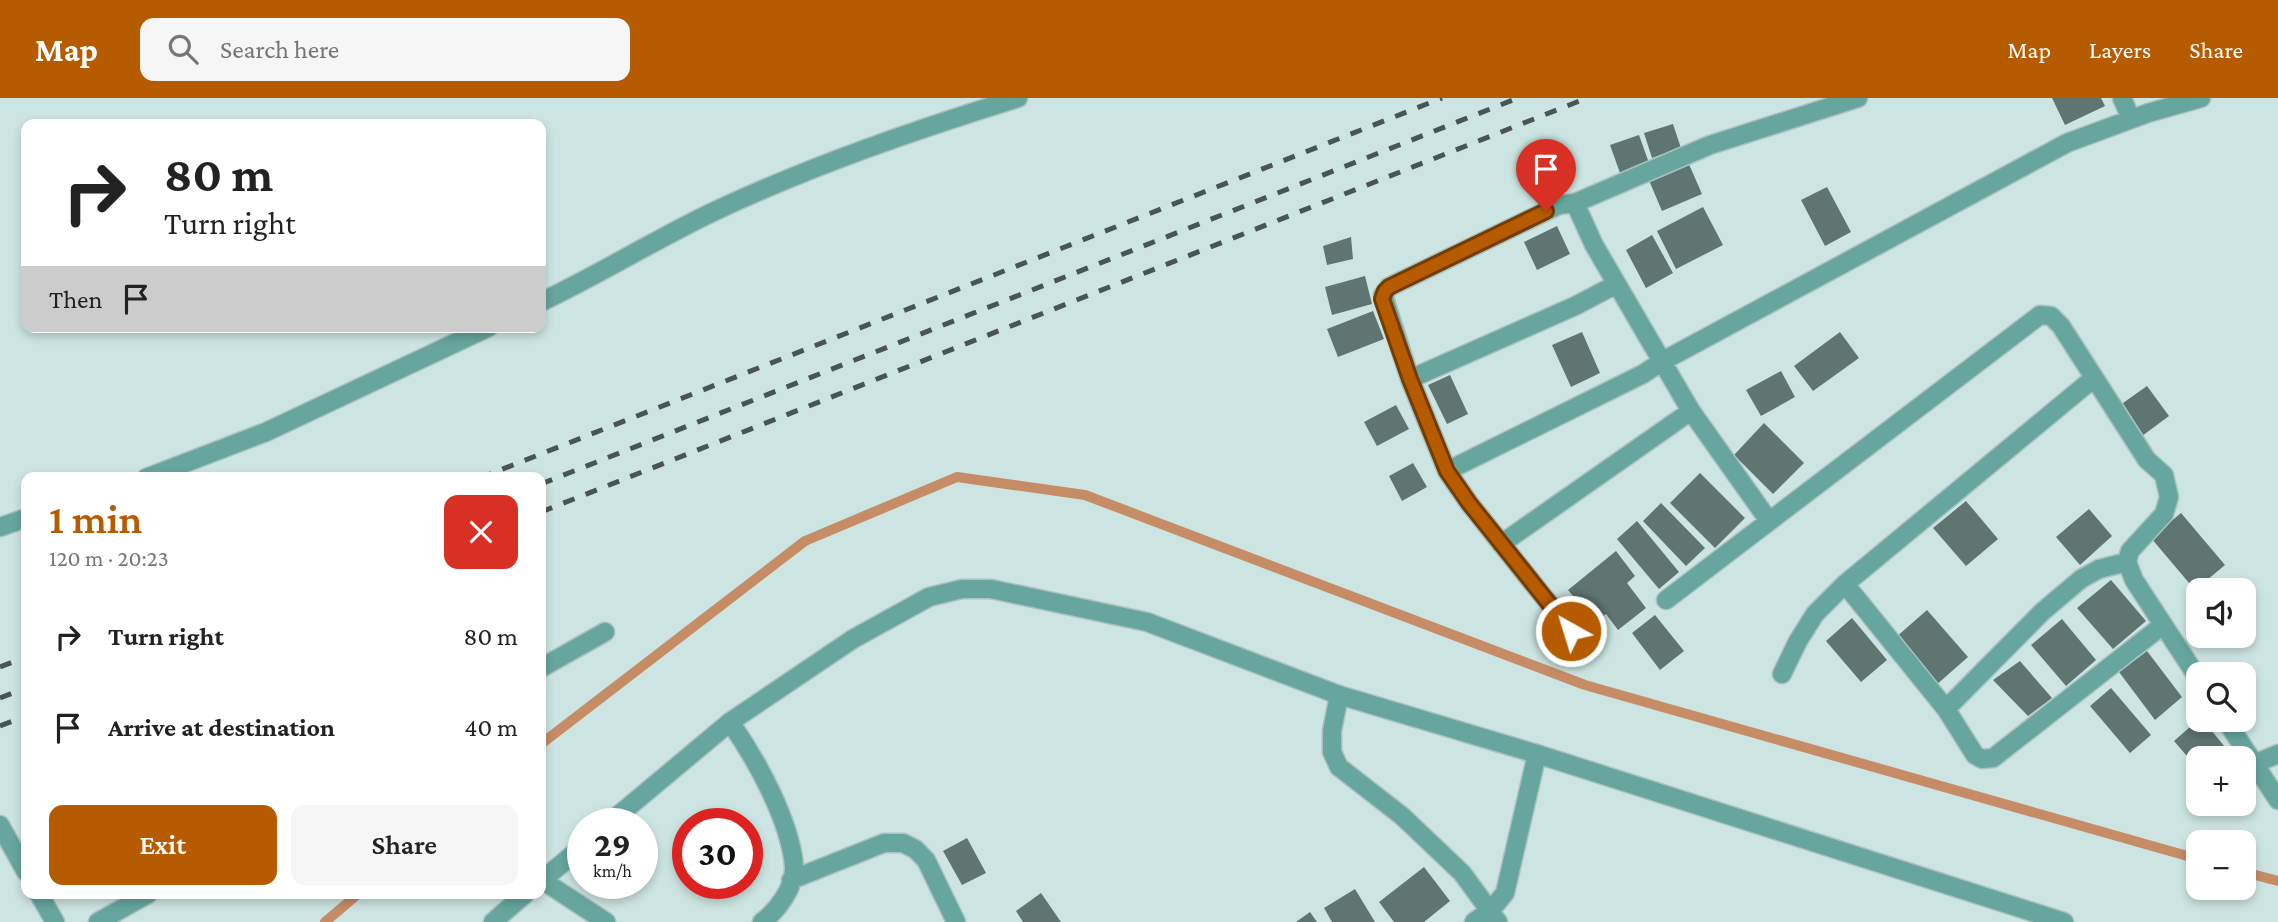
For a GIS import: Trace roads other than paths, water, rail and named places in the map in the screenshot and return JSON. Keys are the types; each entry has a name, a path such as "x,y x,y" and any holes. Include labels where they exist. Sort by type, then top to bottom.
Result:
{"street":[{"path":"546,299 713,212 799,174 1018,98"},
{"path":"1571,631 1447,471 1382,299 1385,291 1532,216 1559,205 1575,203 1710,145 1858,98"},
{"path":"2122,98 2131,119"},
{"path":"1447,471 1643,374 2067,143 2131,119 2201,98"},
{"path":"1575,203 1594,245 1690,411 1769,522"},
{"path":"1410,379 1617,284"},
{"path":"1666,600 2040,315 2051,316 2061,326 2147,460 2164,475 2169,497 2164,514 2130,551 2127,562 2134,580 2187,662"},
{"path":"162,472 266,432 476,333"},
{"path":"1782,674 1798,640 1815,614 1845,584 2094,379"},
{"path":"1501,544 1690,411"},
{"path":"0,527 21,520"},
{"path":"1946,709 2042,612 2081,579 2099,569 2127,562"},
{"path":"1845,584 1946,709 1975,755 1982,759 1993,758 2163,625"},
{"path":"627,808 730,722 853,639 929,597 962,589 991,589 1147,622 1339,695 1537,754 2064,922"},
{"path":"546,665 605,632"},
{"path":"1339,695 1332,731 1332,752 1339,767 1402,816 1462,873 1494,917"},
{"path":"730,722 765,778 779,813 794,869 788,891 770,916 762,922"},
{"path":"1494,917 1509,881 1537,754"},
{"path":"2256,763 2278,754"},
{"path":"2256,767 2278,800"},
{"path":"0,825 21,863"},
{"path":"791,880 884,843 903,843 915,849 926,860 956,922"},
{"path":"546,877 567,859"},
{"path":"546,884 606,922"},
{"path":"42,899 55,922"},
{"path":"97,922 139,899"},
{"path":"493,922 519,899"},
{"path":"1474,922 1494,917"}],"waterway":[{"path":"546,740 805,541 957,477 1085,495 1585,685 2186,856"},
{"path":"2256,875 2278,881"},
{"path":"325,922 352,899"}],"railway":[{"path":"495,472 1442,98"},
{"path":"546,482 1518,98"},
{"path":"546,510 1587,98"},
{"path":"0,667 21,659"},
{"path":"0,698 21,690"},
{"path":"0,726 21,718"}]}
